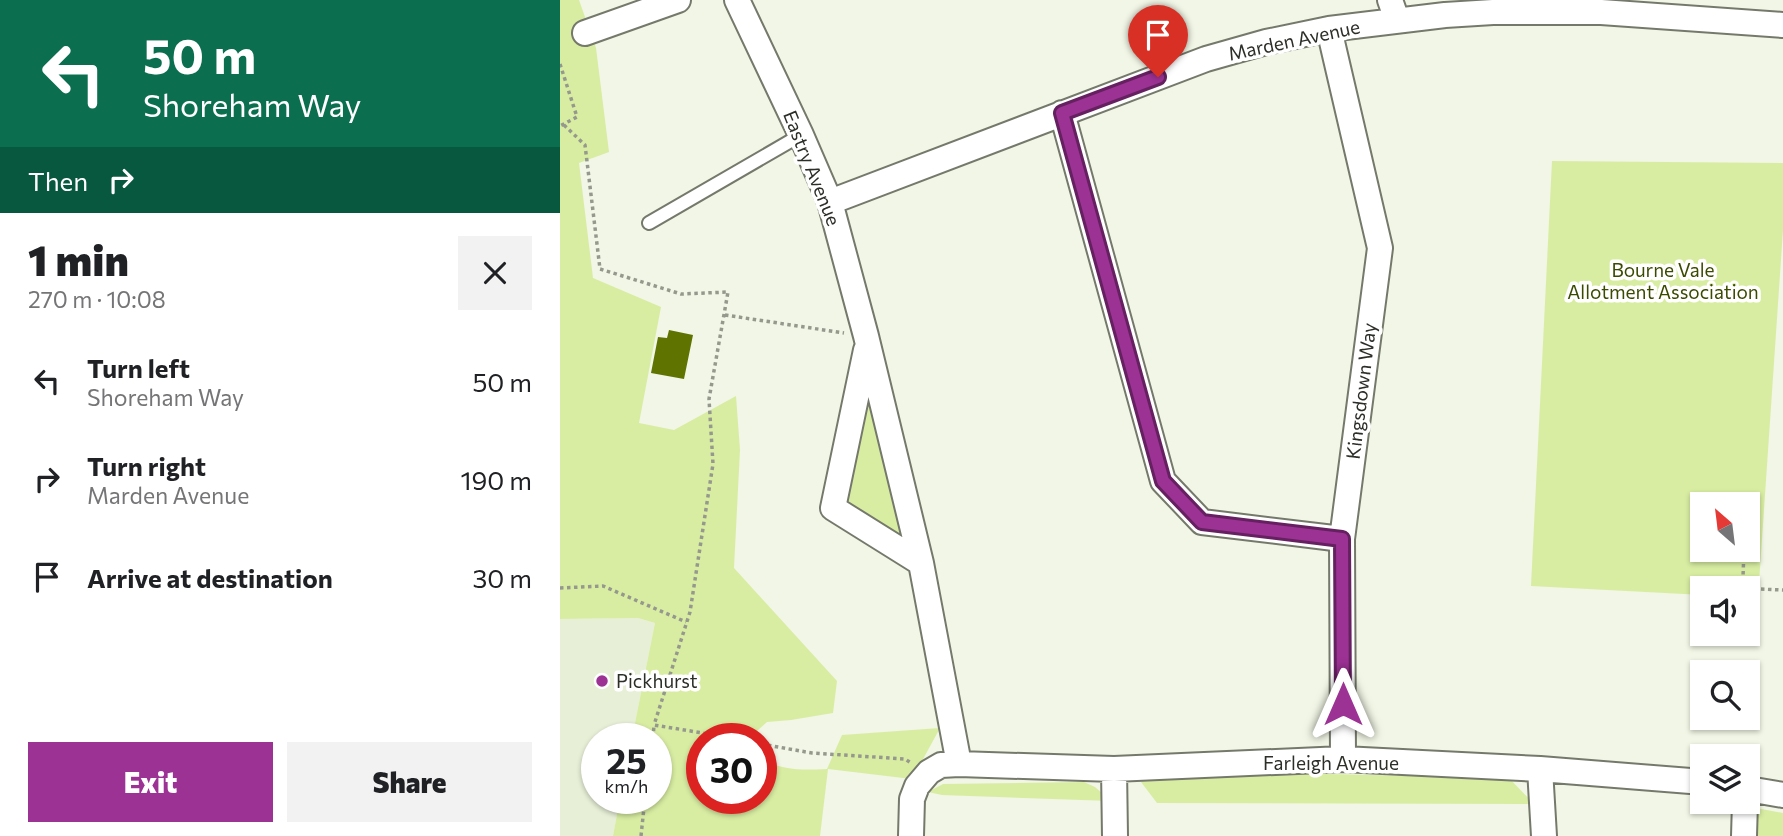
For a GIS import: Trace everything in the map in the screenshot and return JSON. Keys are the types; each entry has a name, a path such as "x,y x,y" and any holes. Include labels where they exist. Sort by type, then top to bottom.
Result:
{"street":[{"path":"584,33 678,0"},
{"name":"Eastry Avenue","path":"737,0 830,202 922,563 959,764"},
{"name":"Marden Avenue","path":"830,202 1206,59 1394,10 1469,13 1601,12 1655,8 1783,24"},
{"name":"Kingsdown Way","path":"1329,29 1380,248 1342,539 1343,759"},
{"path":"1062,113 1163,481 1202,522 1342,539"},
{"name":"Eastry Avenue","path":"867,339 833,508 922,563"},
{"name":"Farleigh Avenue","path":"929,772 941,765 959,764 1114,769 1343,759 1540,769 1690,781"},
{"path":"1114,769 1115,836"},
{"path":"1540,769 1544,836"},
{"path":"911,836 912,799 917,786 929,772"},
{"path":"1760,791 1783,795"},
{"path":"1744,836 1745,814"}],"lane":[{"path":"649,223 801,135"}],"path":[{"path":"560,64 577,117 562,126 585,145 600,269 681,294 728,292 709,399 713,464 690,612 655,723"},
{"path":"725,315 867,339"},
{"path":"1744,562 1743,577 1759,589 1783,590"},
{"path":"560,589 603,586 686,622"},
{"path":"777,747 812,753 905,760 929,772"},
{"path":"640,836 643,814"}],"shaded area":[{"name":"Pickhurst","path":"638,618 655,623 635,723 581,723 581,814 617,814 613,836 560,836 560,619"}],"green space":[{"path":"560,0 579,0 596,48 609,152 579,163 593,278 661,307 639,423 674,430 736,396 740,450 734,568 837,681 833,713 766,723 686,723 686,814 777,814 777,766 827,769 842,735 940,728 922,761 907,776 920,780 828,769 820,836 613,836 617,814 672,814 672,723 635,723 655,623 638,618 560,619"},
{"name":"Bourne Vale Allotment Association","path":"1552,161 1783,163 1783,230 1759,576 1690,576 1690,594 1531,586"},
{"path":"868,391 907,541 847,501"},
{"path":"1153,774 1509,778 1534,804 1157,803 1141,782"},
{"path":"1084,782 1095,787 1111,801 942,795 928,792 943,784"},
{"path":"1760,809 1783,813 1783,836 1756,836 1756,814 1760,814"}],"building":[{"path":"669,330 693,335 684,379 651,373 658,337 667,338"}],"place":[{"name":"Pickhurst","path":"602,681"}],"route":[{"path":"1158,77 1062,113 1163,481 1202,522 1342,539 1343,704"}]}
